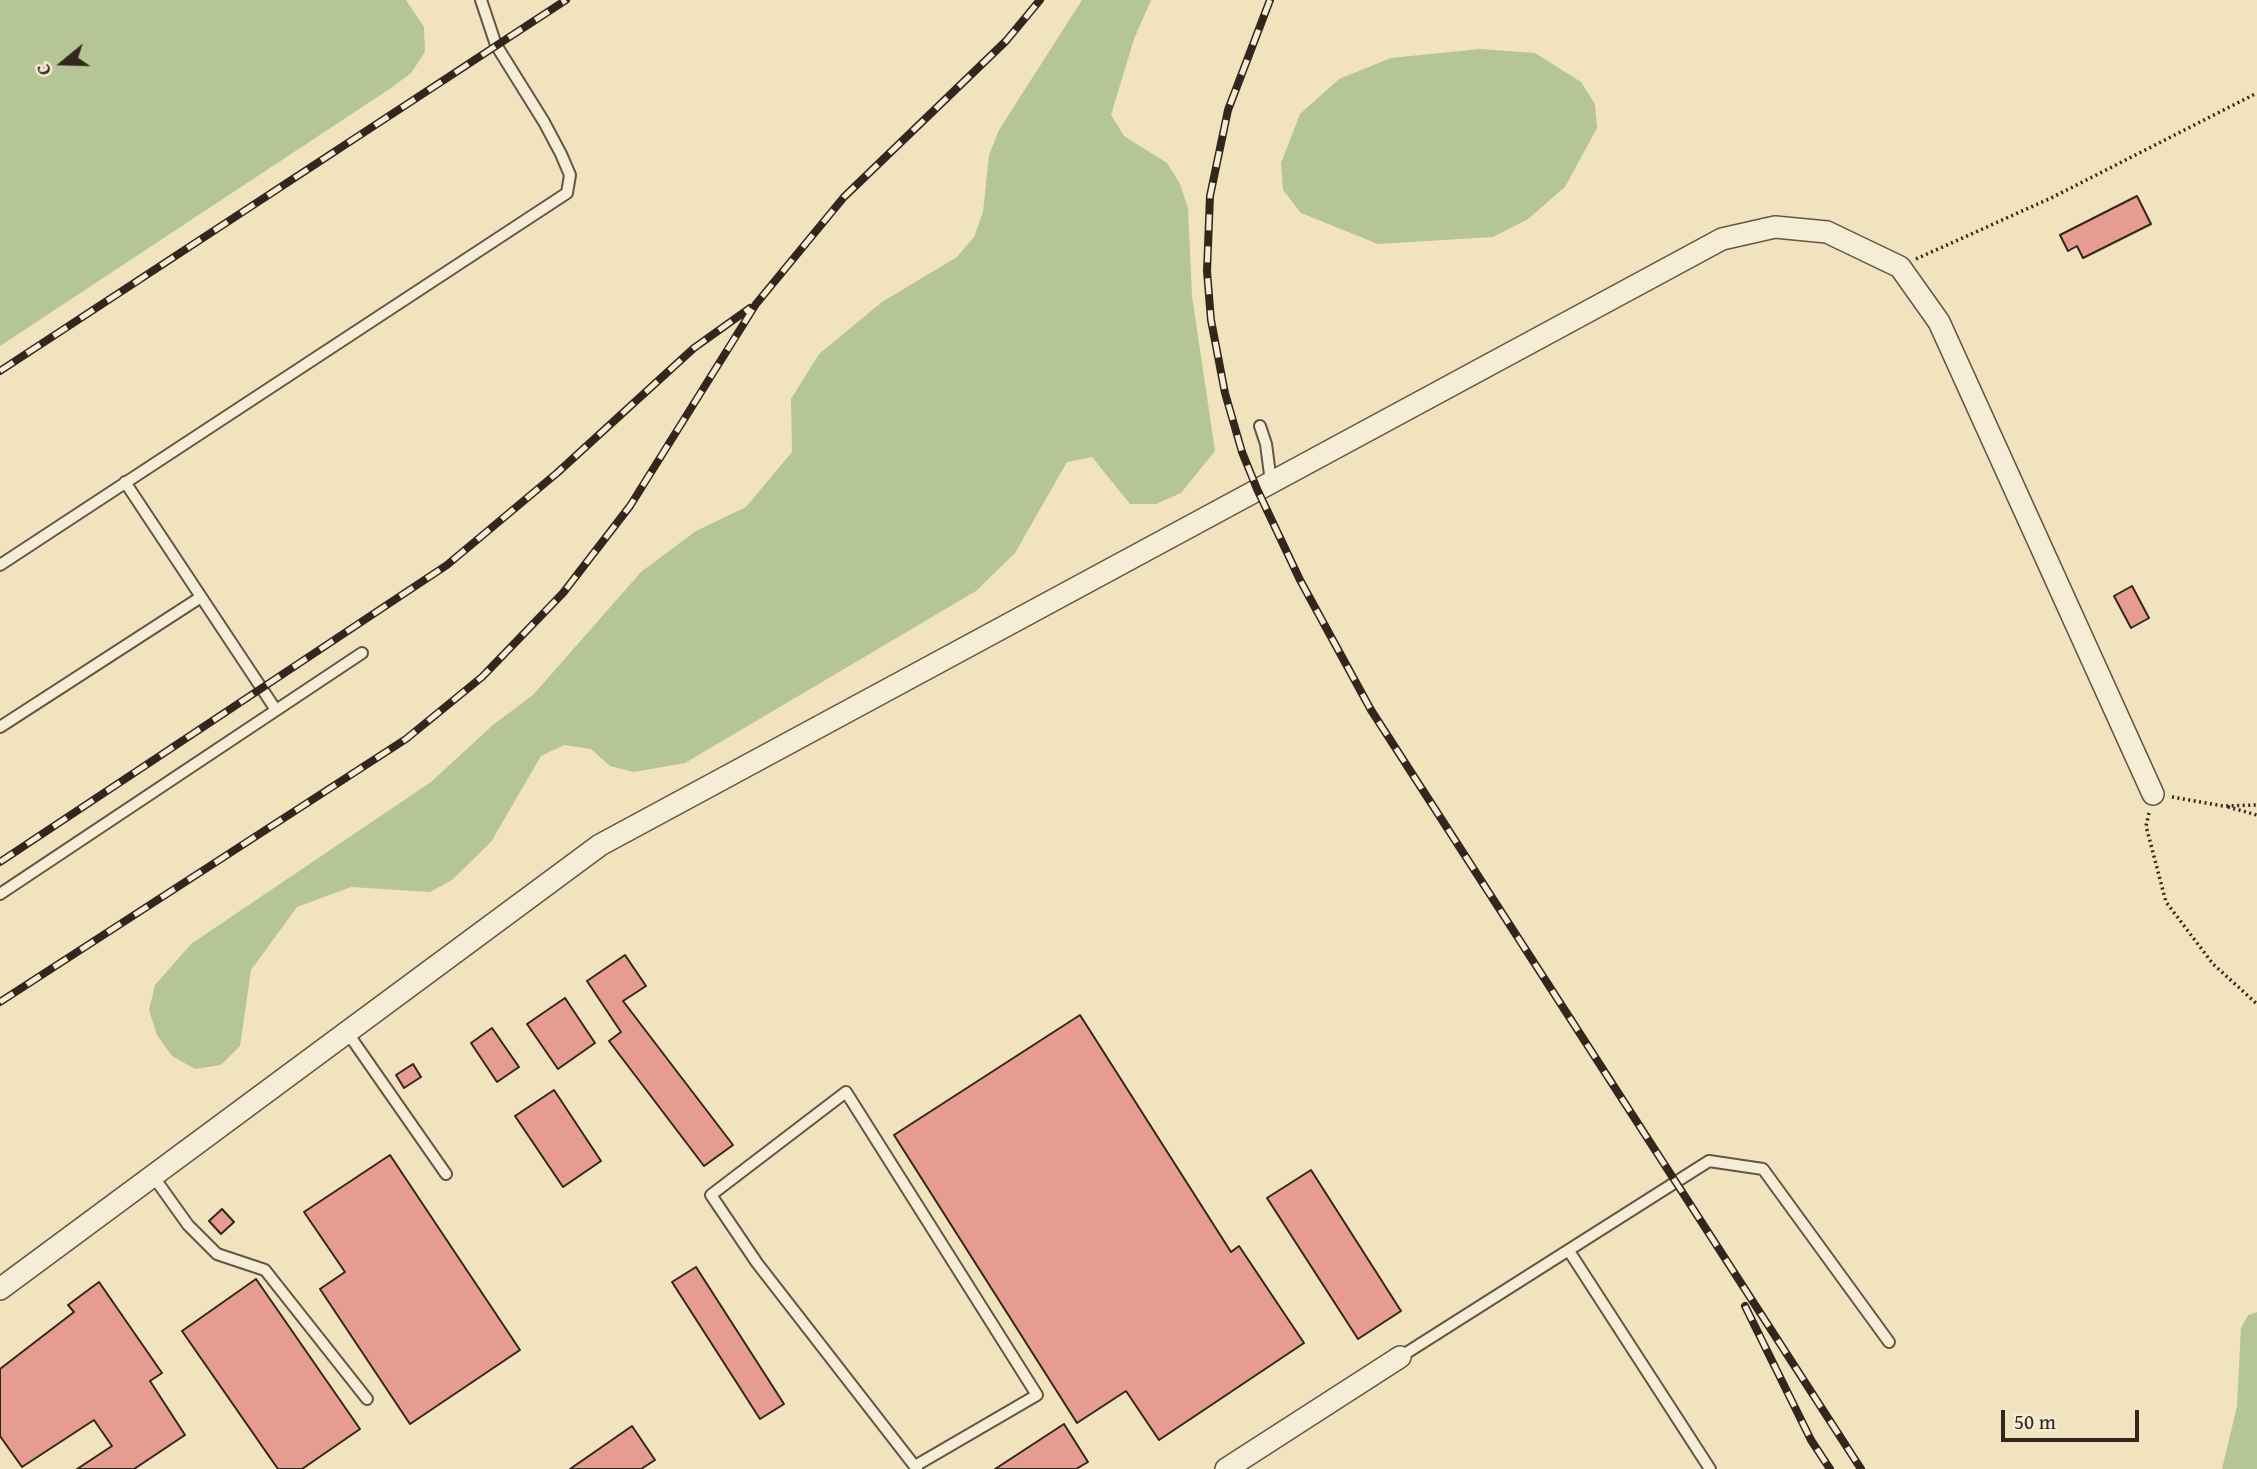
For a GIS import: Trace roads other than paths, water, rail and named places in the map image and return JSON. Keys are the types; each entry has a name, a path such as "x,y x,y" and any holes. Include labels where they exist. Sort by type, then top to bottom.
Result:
{"street":[{"path":"0,1289 600,845 1722,239 1775,227 1827,232 1900,267 1939,322 2153,794"},
{"path":"1226,1469 1401,1357"}],"lane":[{"path":"0,565 566,193 570,175 544,122 496,45 481,0"},
{"path":"1260,426 1266,444 1270,482"},
{"path":"125,482 276,710"},
{"path":"0,727 201,597"},
{"path":"0,894 362,653"},
{"path":"347,1032 446,1174"},
{"path":"846,1091 1037,1395 916,1467 757,1263 711,1195 846,1091"},
{"path":"1401,1357 1709,1161 1763,1169 1889,1342"},
{"path":"153,1176 188,1225 218,1254 265,1270 367,1399"},
{"path":"1569,1251 1710,1469"}],"railway":[{"path":"0,371 566,0"},
{"path":"0,1002 406,739 482,677 563,593 630,506 756,304 844,197 1006,41 1040,0"},
{"path":"1270,0 1228,110 1210,196 1207,271 1211,320 1225,393 1242,452 1300,580 1371,710 1861,1469"},
{"path":"0,862 447,565 557,473 694,348 750,308"},
{"path":"1745,1306 1811,1440 1830,1469"}]}
